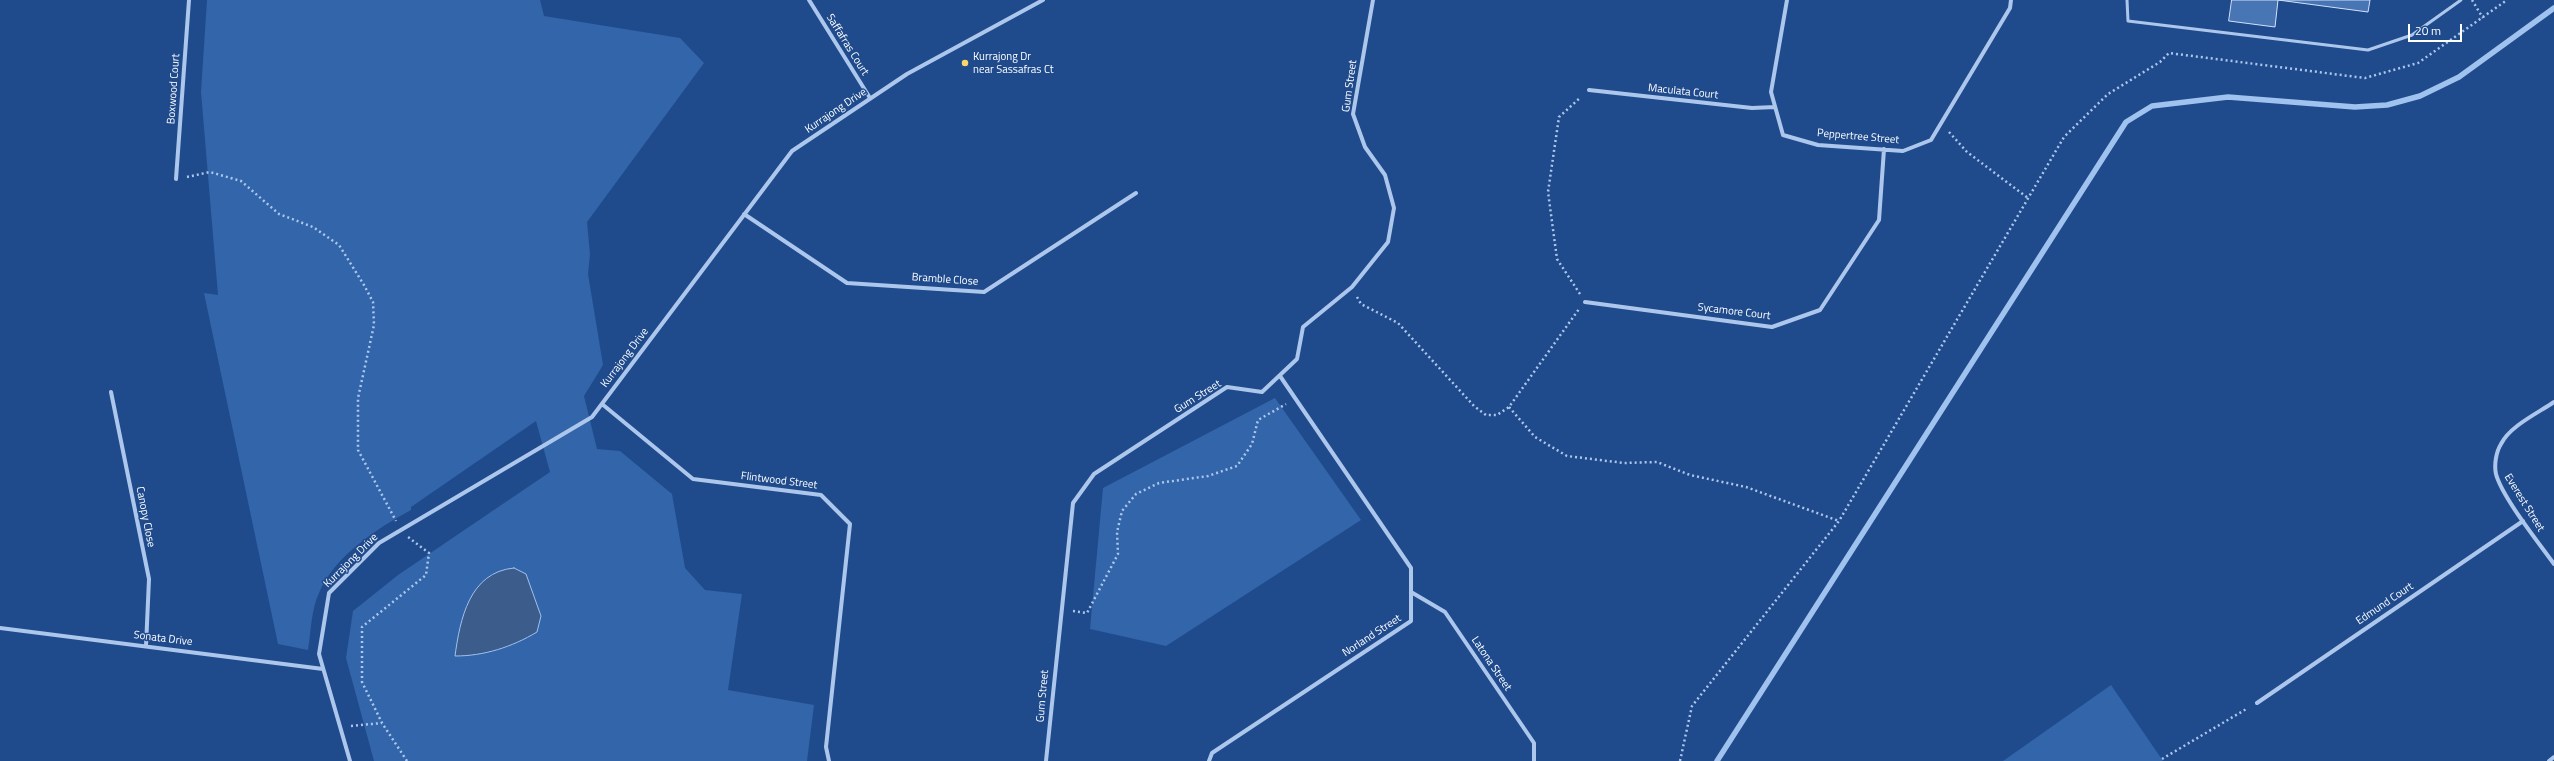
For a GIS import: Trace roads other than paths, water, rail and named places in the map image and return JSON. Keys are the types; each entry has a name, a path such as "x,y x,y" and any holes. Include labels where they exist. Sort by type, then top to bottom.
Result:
{"street":[{"name":"Boxwood Court","path":"176,179 190,0"},
{"name":"Saffafras Court","path":"809,0 870,98"},
{"name":"Kurrajong Drive","path":"350,761 319,654 329,593 379,543 592,417 792,151 907,74 1043,0"},
{"name":"Gum Street","path":"1046,761 1060,609 1073,503 1094,474 1227,387 1262,392 1297,359 1303,328 1352,287 1388,242 1394,208 1385,175 1365,147 1353,114 1373,0"},
{"name":"Peppertree Street","path":"1787,0 1771,92 1783,135 1818,144 1903,151 1931,140 2010,8 2011,0"},
{"name":"Maculata Court","path":"1589,90 1752,108 1775,108"},
{"name":"Sycamore Court","path":"1585,302 1772,327 1820,310 1879,220 1884,149"},
{"name":"Bramble Close","path":"744,214 847,283 984,292 1136,193"},
{"name":"Norland Street","path":"1209,761 1212,753 1411,621 1411,568 1280,376"},
{"name":"Canopy Close","path":"111,392 149,579 146,646"},
{"name":"Everest Street","path":"2554,402 2514,430 2501,443 2496,456 2495,472 2499,482 2522,521 2554,564"},
{"name":"Flintwood Street","path":"602,404 693,479 821,495 850,524 826,747 829,761"},
{"name":"Edmund Court","path":"2257,703 2522,521"},
{"name":"Latona Street","path":"1411,592 1445,612 1534,743 1534,761"},
{"name":"Sonata Drive","path":"0,628 323,669"},
{"path":"2549,761 2554,757"}],"lane":[{"path":"2127,0 2128,21 2368,50 2412,35 2461,0"}],"waterway":[{"path":"1717,761 2126,122 2152,106 2228,97 2355,107 2387,105 2420,96 2459,77 2554,8"}],"place":[{"name":"Kurrajong Dr near Sassafras Ct","path":"965,63"}]}
